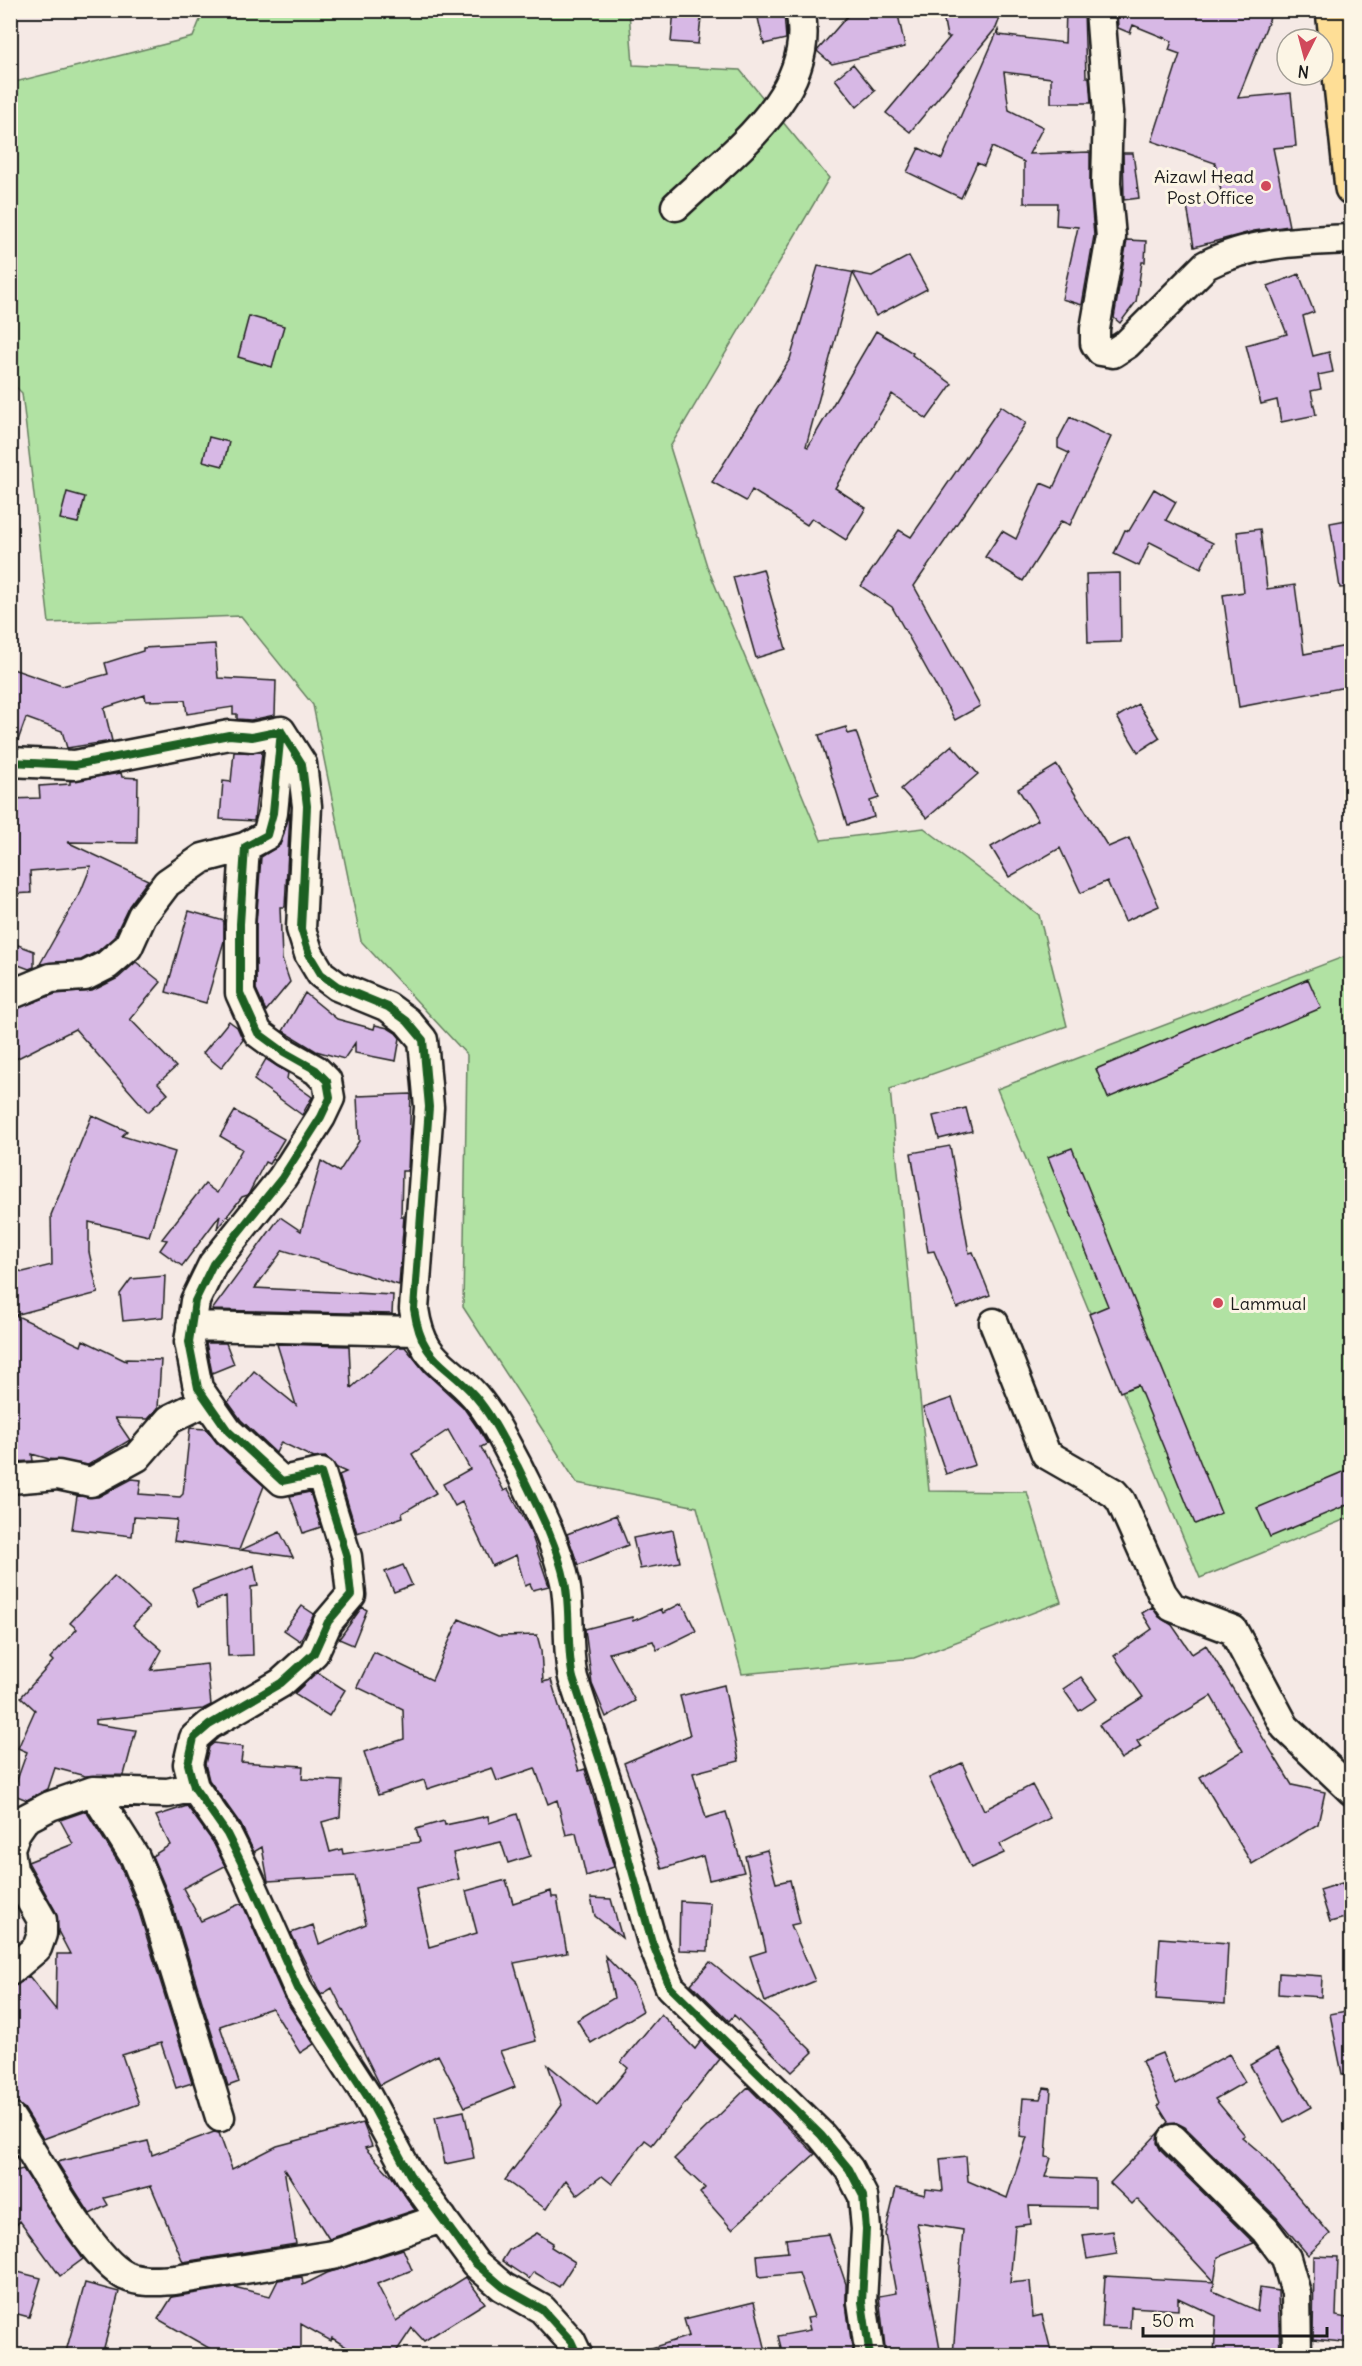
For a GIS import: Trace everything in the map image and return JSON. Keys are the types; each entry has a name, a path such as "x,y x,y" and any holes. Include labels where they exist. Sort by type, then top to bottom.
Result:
{"main road":[{"path":"1333,11 1352,188"}],"street":[{"path":"676,206 758,128 786,95 800,60 802,22 800,10"},
{"path":"1100,10 1108,112 1106,183 1111,237 1095,329 1095,343 1101,351 1113,353 1127,344 1206,264 1222,256 1241,249 1352,239"},
{"path":"10,762 75,765 229,735 252,738 280,731"},
{"path":"10,995 51,978 85,976 107,965 128,947 142,916 167,883 203,858 245,847 267,835 273,813 280,731"},
{"path":"280,731 302,764 307,806 301,929 309,954 321,974 337,987 388,1008 407,1021 423,1040 429,1107 414,1309 417,1331 424,1347 438,1364 475,1396 496,1426 558,1558 567,1598 573,1678 608,1785 652,1942 670,1987 821,2135 849,2169 863,2196 866,2229 862,2302 870,2355"},
{"path":"245,847 240,924 240,993 258,1033 284,1052 316,1070 327,1081 330,1098 321,1117 282,1178 213,1264 195,1301 189,1342 198,1388 228,1431 282,1481 321,1473 347,1557 351,1595 328,1622 314,1653 281,1683 209,1725 194,1738 188,1764 194,1787 226,1834 242,1864 299,1991 367,2096 410,2175 475,2263 503,2287 542,2309 571,2341 579,2355"},
{"path":"993,1323 1046,1454 1114,1494 1121,1501 1162,1593 1172,1607 1233,1630 1285,1726 1352,1791"},
{"path":"191,1326 417,1331"},
{"path":"10,1479 58,1475 91,1482 137,1457 170,1419 207,1401"},
{"path":"10,1971 37,1948 42,1934 42,1920 13,1870 10,1849 16,1832 25,1820 50,1806 93,1791 168,1793 194,1787"},
{"path":"93,1791 135,1857 155,1906 220,2117"},
{"path":"10,2117 97,2251 126,2276 149,2281 176,2280 333,2255 442,2218"},
{"path":"1173,2139 1265,2230 1286,2258 1296,2293 1297,2355"}],"green space":[{"path":"204,10 629,11 633,65 740,70 829,178 670,447 707,566 821,840 924,828 1039,915 1067,1026 890,1089 929,1491 1027,1492 1061,1602 914,1658 742,1674 697,1507 577,1483 463,1307 467,1055 361,941 313,705 241,616 49,623 22,393 11,382 11,83 193,37"},
{"name":"Lammual","path":"1351,954 1351,1517 1200,1578 997,1089"}],"building":[{"path":"674,10 702,10 698,44 671,42"},
{"path":"858,10 897,10 905,47 832,64 817,51 850,13"},
{"path":"942,10 1003,10 996,28 910,132 886,113 950,37 947,37"},
{"path":"1066,10 1084,10 1086,77 1089,77 1091,103 1051,103 1051,78 1004,72 1009,110 1043,127 1029,154 1090,152 1094,236 1082,305 1062,299 1078,227 1056,225 1057,203 1024,203 1024,162 992,147 984,166 977,163 961,198 907,172 919,148 942,159 998,30 999,35 1065,43"},
{"path":"1117,10 1273,10 1238,98 1291,93 1296,146 1273,148 1289,226 1254,231 1194,247 1187,206 1223,200 1215,163 1152,141 1180,54 1169,50 1172,41 1133,25 1130,33 1118,28"},
{"path":"784,12 786,39 764,44 758,18"},
{"path":"853,64 875,91 857,107 835,79"},
{"path":"1123,153 1133,153 1139,198 1124,200"},
{"path":"1127,240 1146,241 1145,262 1142,262 1136,302 1120,323 1114,318"},
{"path":"909,256 927,289 876,316 853,273 806,446 808,447 876,331 913,353 912,355 952,384 927,419 892,394 835,488 866,508 846,540 812,518 807,525 752,490 746,501 712,482 790,359 818,266 872,276"},
{"path":"1299,274 1314,312 1303,316 1313,356 1329,352 1333,372 1318,375 1321,389 1311,391 1316,415 1281,422 1277,400 1261,404 1246,345 1287,334 1268,286"},
{"path":"249,316 284,326 272,367 238,357"},
{"path":"1001,406 1026,423 914,586 980,706 955,720 892,607 861,586 899,530 911,537"},
{"path":"1070,417 1111,437 1070,525 1061,521 1023,581 985,557 1002,531 1016,539 1041,483 1053,488 1069,453 1058,448 1058,440"},
{"path":"209,437 229,442 223,466 203,461"},
{"path":"1154,489 1176,502 1166,520 1213,543 1201,568 1150,542 1139,566 1114,554 1125,530 1129,531"},
{"path":"67,492 85,497 78,523 60,519"},
{"path":"1352,519 1352,587 1340,588 1330,523"},
{"path":"1260,529 1267,589 1295,585 1304,654 1352,645 1352,686 1239,707 1223,595 1244,592 1237,532"},
{"path":"763,569 786,649 756,658 733,577"},
{"path":"1120,573 1121,642 1088,643 1086,574"},
{"path":"215,644 218,678 276,681 275,715 251,720 237,719 237,714 233,714 233,707 187,714 185,700 146,701 145,695 104,708 112,741 67,748 62,731 26,718 16,746 10,746 10,668 62,686 108,674 105,663 143,651 143,648"},
{"path":"1138,704 1160,738 1138,752 1117,717"},
{"path":"846,727 848,734 856,732 879,798 870,801 874,817 847,825 819,735"},
{"path":"952,745 978,774 927,818 901,789"},
{"path":"234,752 262,752 254,821 220,819 223,781 231,782"},
{"path":"1057,765 1108,847 1129,838 1159,906 1125,921 1107,881 1081,893 1060,848 1009,877 991,847 1038,820 1018,789"},
{"path":"121,773 122,777 138,778 137,843 67,842 148,880 129,906 114,937 98,951 81,960 40,964 81,891 91,866 30,871 31,893 10,894 10,799 40,798 39,786 70,784 70,781"},
{"path":"290,813 285,907 280,907 282,959 290,982 266,1011 256,989 256,925 261,857 280,845"},
{"path":"189,911 224,921 224,941 206,1003 166,992"},
{"path":"10,942 34,951 34,967 29,969 10,962"},
{"path":"136,962 161,982 130,1019 176,1067 158,1083 168,1094 148,1112 75,1029 10,1062 10,1011 55,994 92,991 118,978"},
{"path":"1308,979 1321,1008 1108,1098 1096,1069"},
{"path":"305,993 337,1019 374,1029 375,1025 388,1028 396,1033 400,1038 396,1061 355,1053 355,1043 344,1059 316,1051 283,1031"},
{"path":"229,1021 237,1027 243,1040 221,1068 203,1053"},
{"path":"266,1059 288,1073 287,1079 312,1097 302,1115 254,1080"},
{"path":"411,1094 408,1171 402,1171 401,1216 404,1216 399,1285 283,1250 255,1288 393,1295 392,1314 212,1310 280,1217 301,1231 321,1161 339,1172 359,1141 357,1096"},
{"path":"966,1108 972,1131 939,1139 933,1116"},
{"path":"235,1111 284,1139 269,1164 265,1162 248,1195 242,1197 217,1229 220,1215 182,1266 160,1250 167,1240 162,1239 205,1184 217,1193 242,1149 220,1136"},
{"path":"92,1115 127,1131 122,1136 175,1152 149,1236 89,1222 89,1252 98,1293 15,1315 81,1346 83,1340 126,1361 126,1359 161,1360 158,1408 148,1419 115,1418 130,1440 88,1465 32,1454 33,1461 10,1462 10,1268 23,1272 52,1265 51,1215"},
{"path":"950,1146 969,1253 973,1252 990,1295 957,1308 934,1251 928,1252 911,1153"},
{"path":"1072,1148 1221,1513 1195,1524 1138,1385 1120,1392 1089,1314 1108,1306 1048,1157"},
{"path":"165,1276 163,1317 123,1321 120,1294 131,1279"},
{"path":"206,1343 226,1343 234,1364 212,1373"},
{"path":"277,1344 349,1346 351,1388 398,1347 405,1347 425,1372 463,1407 479,1430 487,1444 481,1447 504,1491 508,1489 530,1530 549,1586 533,1590 530,1584 525,1586 516,1555 492,1566 462,1502 455,1506 443,1484 470,1469 448,1430 412,1454 436,1493 402,1513 403,1517 357,1533 339,1475 346,1472 337,1468 326,1457 314,1458 281,1442 276,1453 241,1420 228,1402 254,1371 296,1405"},
{"path":"952,1398 975,1465 946,1474 923,1408"},
{"path":"190,1428 206,1429 217,1443 264,1486 239,1550 174,1541 177,1520 134,1517 132,1536 72,1529 77,1496 98,1497 132,1479 141,1480 139,1494 180,1497 183,1494"},
{"path":"1352,1468 1352,1503 1270,1537 1257,1508"},
{"path":"310,1492 321,1527 303,1533 290,1496"},
{"path":"616,1515 628,1545 578,1565 567,1534"},
{"path":"673,1530 680,1562 640,1569 633,1538"},
{"path":"280,1532 293,1557 241,1550"},
{"path":"254,1565 258,1586 251,1587 253,1655 228,1656 226,1596 198,1607 192,1589"},
{"path":"403,1565 412,1585 394,1592 385,1572"},
{"path":"114,1576 149,1608 133,1625 162,1650 151,1670 207,1664 211,1705 203,1709 95,1720 95,1724 136,1730 124,1775 85,1776 55,1768 48,1789 27,1800 12,1794 27,1752 18,1748 35,1710 21,1697 53,1661 50,1658 77,1629 70,1623"},
{"path":"682,1603 696,1631 657,1650 653,1641 609,1653 635,1701 606,1717 592,1684 585,1629 632,1617 633,1621 661,1609 663,1613"},
{"path":"302,1606 314,1614 300,1641 284,1630"},
{"path":"362,1607 367,1610 353,1645 339,1639"},
{"path":"1152,1607 1159,1617 1172,1625 1192,1654 1206,1645 1292,1785 1325,1792 1318,1824 1252,1864 1200,1777 1243,1751 1211,1696 1137,1741 1141,1747 1121,1759 1099,1725 1143,1697 1114,1656 1152,1629 1142,1613"},
{"path":"459,1619 498,1636 537,1635 541,1650 543,1682 551,1680 579,1771 585,1769 614,1867 586,1876 576,1833 566,1835 557,1800 548,1804 535,1768 497,1781 492,1768 427,1789 424,1780 378,1795 364,1752 404,1739 403,1709 357,1687 374,1652 432,1680"},
{"path":"317,1672 345,1690 329,1716 294,1694"},
{"path":"1081,1677 1097,1699 1079,1711 1063,1689"},
{"path":"724,1685 739,1761 693,1773 706,1818 726,1812 744,1872 709,1880 703,1856 662,1869 624,1763 690,1735 680,1696"},
{"path":"214,1743 243,1747 241,1762 303,1766 302,1779 342,1781 340,1817 322,1822 330,1852 342,1849 343,1854 420,1842 416,1829 444,1821 445,1825 488,1816 489,1823 517,1814 530,1856 508,1863 501,1842 453,1853 459,1879 416,1889 429,1947 477,1933 466,1891 506,1880 513,1903 551,1891 552,1897 557,1897 567,1953 514,1963 536,2041 500,2051 515,2087 465,2107 438,2055 380,2085 332,1988 321,1995 291,1933 313,1925 319,1944 366,1924 355,1876 268,1881 262,1847 254,1852 241,1825 209,1780 205,1764 209,1747"},
{"path":"962,1763 984,1810 1032,1785 1050,1818 1000,1844 1004,1853 971,1868 929,1778"},
{"path":"187,1806 213,1842 225,1866 183,1888 201,1921 242,1903 284,1998 314,2044 300,2053 272,2008 220,2026 239,2082 228,2086 171,1901 152,1856 170,1845 156,1816"},
{"path":"86,1811 120,1865 139,1912 192,2083 176,2088 161,2043 122,2055 139,2104 43,2139 24,2108 10,2101 10,1987 29,1976 56,2010 57,1954 70,1954 58,1931 56,1912 28,1862 73,1844 60,1820"},
{"path":"767,1850 776,1883 790,1880 800,1923 791,1925 815,1981 765,2002 750,1956 766,1951 745,1856"},
{"path":"1342,1883 1352,1916 1330,1922 1320,1890"},
{"path":"591,1898 611,1899 622,1938 595,1916"},
{"path":"680,1901 710,1903 708,1951 679,1950"},
{"path":"1160,1938 1228,1943 1225,2004 1156,1999"},
{"path":"605,1956 633,1985 643,2011 591,2043 577,2020 614,1998"},
{"path":"710,1962 775,2015 813,2052 792,2072 734,2015 729,2021 691,1984"},
{"path":"1279,1973 1322,1976 1321,1997 1278,1994"},
{"path":"1352,2010 1352,2073 1342,2074 1330,2014"},
{"path":"661,2014 695,2049 701,2041 720,2059 652,2145 645,2140 612,2184 602,2176 577,2195 566,2180 546,2209 505,2180 562,2105 548,2065 597,2105 628,2068 621,2062"},
{"path":"1277,2049 1311,2107 1284,2122 1250,2065"},
{"path":"1162,2053 1175,2084 1229,2054 1245,2082 1215,2099 1245,2135 1242,2137 1262,2154 1330,2234 1308,2255 1277,2218 1185,2127 1177,2123 1165,2125 1168,2122 1158,2106 1160,2104 1142,2061"},
{"path":"748,2087 815,2154 732,2229 700,2193 705,2188 674,2159"},
{"path":"1044,2088 1051,2089 1046,2157 1051,2158 1045,2177 1095,2179 1095,2207 1029,2206 1031,2224 1015,2226 1010,2283 1030,2281 1033,2317 1042,2315 1052,2355 953,2355 963,2230 917,2223 941,2355 886,2355 879,2296 896,2293 885,2234 896,2188 925,2195 926,2189 943,2191 940,2159 966,2156 968,2181 1007,2198 1027,2137 1020,2136 1023,2098 1040,2099"},
{"path":"464,2111 474,2158 445,2164 435,2117"},
{"path":"363,2123 372,2146 365,2148 392,2177 415,2210 329,2239 284,2168 296,2244 183,2262 151,2186 104,2198 108,2205 90,2214 57,2162 148,2141 152,2155 214,2132 219,2133 232,2169 277,2146"},
{"path":"1159,2132 1157,2143 1161,2151 1254,2243 1218,2257 1213,2291 1257,2311 1260,2288 1278,2291 1280,2355 1214,2355 1216,2316 1178,2298 1178,2310 1131,2307 1130,2328 1102,2327 1105,2276 1214,2282 1137,2199 1132,2204 1110,2183"},
{"path":"23,2169 83,2259 60,2276 20,2221 10,2232 10,2172"},
{"path":"1113,2231 1117,2254 1087,2259 1083,2235"},
{"path":"537,2233 553,2243 551,2247 575,2262 559,2287 534,2272 529,2279 502,2261 509,2250"},
{"path":"829,2234 846,2284 846,2304 853,2355 783,2355 778,2336 810,2330 807,2318 814,2317 799,2273 759,2277 757,2255 788,2252 786,2239"},
{"path":"403,2249 412,2270 377,2284 396,2321 466,2277 485,2303 424,2341 412,2328 394,2355 359,2355 332,2338 331,2341 301,2324 301,2348 233,2349 231,2355 221,2355 158,2319 172,2297 234,2287 270,2296 278,2280 302,2277 303,2285 327,2273"},
{"path":"1314,2256 1338,2257 1336,2316 1352,2319 1352,2343 1313,2339"},
{"path":"10,2270 41,2278 29,2317 10,2312"},
{"path":"85,2283 119,2292 102,2355 65,2355"},
{"path":"754,2302 767,2355 643,2355 642,2351 689,2336 684,2319"}],"cycle path":[{"path":"281,731 273,813 267,835 245,847 240,924 240,993 258,1033 284,1052 316,1070 327,1081 330,1098 321,1117 282,1178 213,1264 195,1301 189,1342 198,1388 228,1431 282,1481 321,1473 347,1557 351,1595 328,1622 314,1653 281,1683 209,1725 194,1738 188,1764 194,1787 227,1834 299,1991 367,2096 410,2175 475,2263 503,2287 542,2309 571,2341 578,2356"},
{"path":"10,762 75,765 229,735 252,737 281,731 302,764 307,806 301,929 309,954 321,974 337,986 388,1007 407,1021 423,1040 429,1107 414,1309 418,1327 423,1340 436,1360 464,1384 493,1421 518,1467 551,1538 565,1582 573,1678 608,1785 652,1942 670,1987 821,2135 849,2169 863,2196 866,2229 862,2302 870,2356"}],"place":[{"name":"Aizawl Head Post Office","path":"1266,186"},
{"name":"Lammual","path":"1218,1303"}]}
